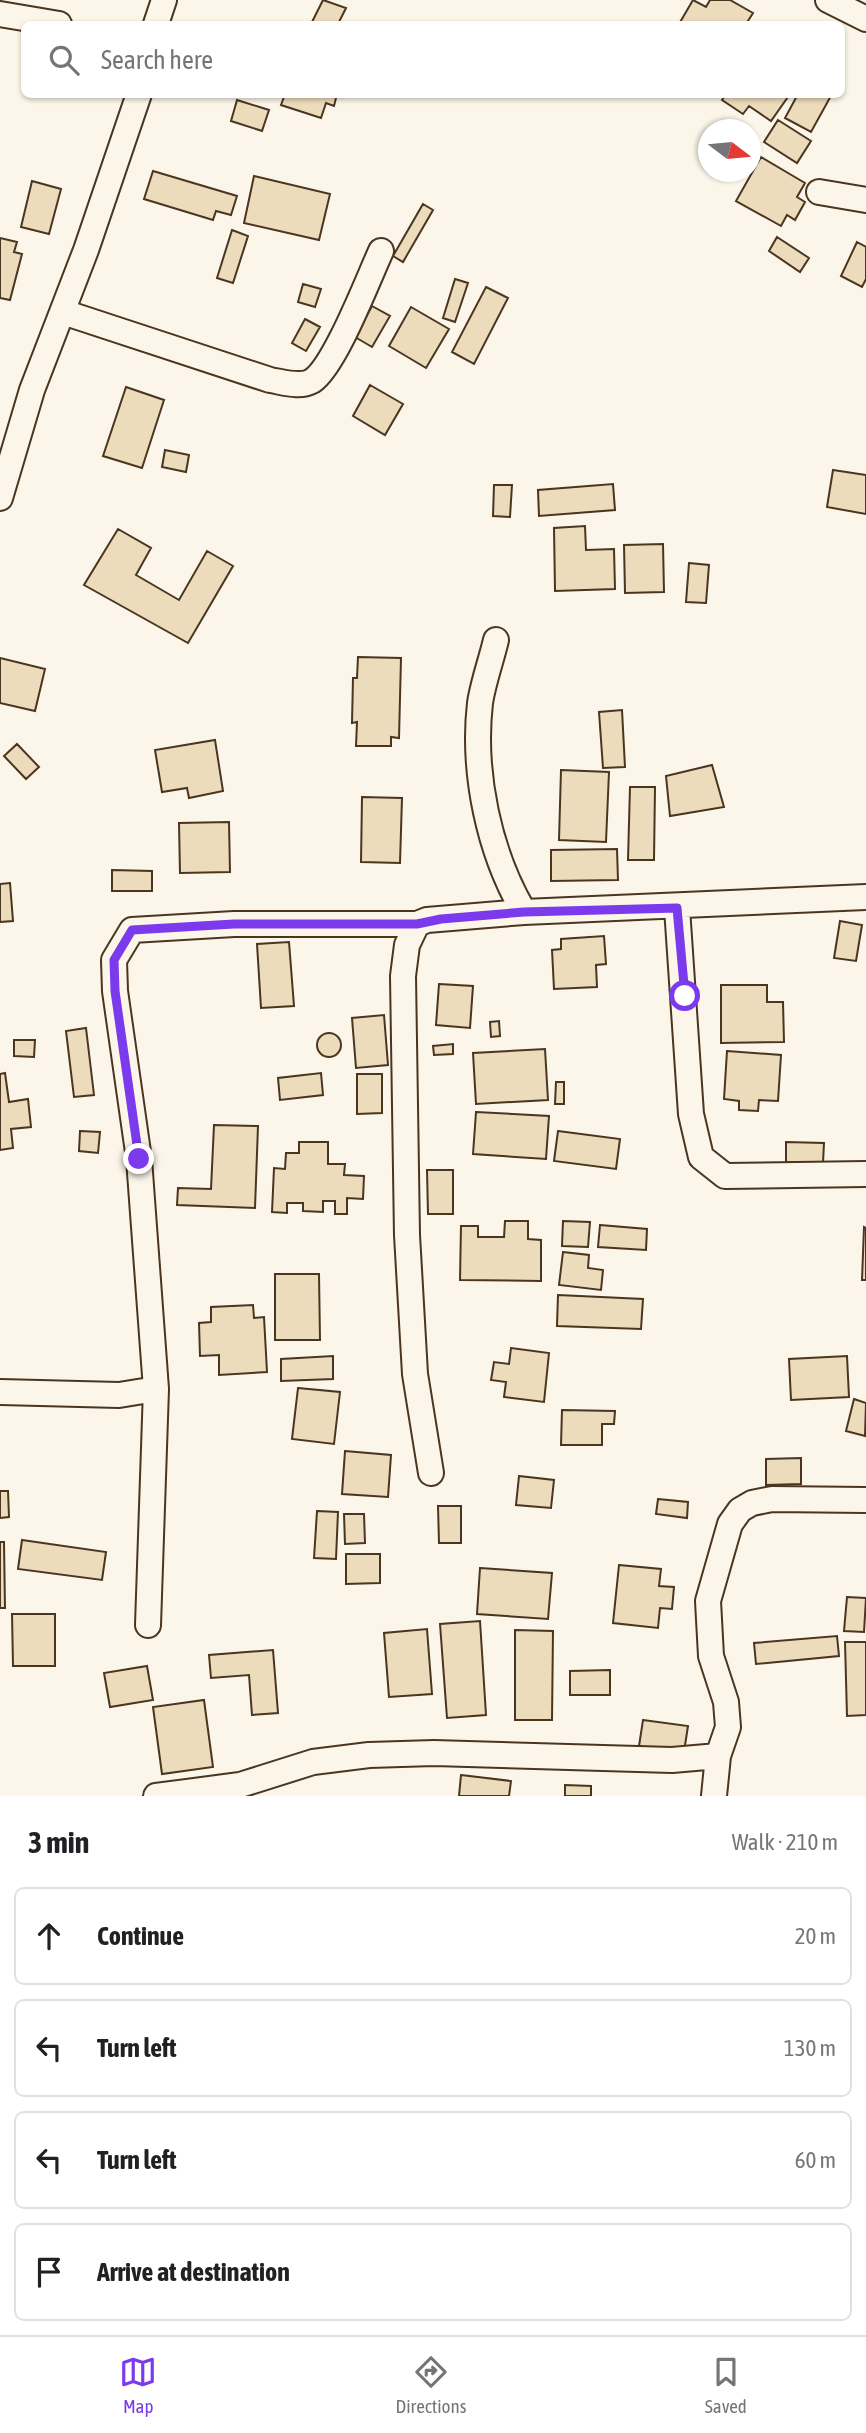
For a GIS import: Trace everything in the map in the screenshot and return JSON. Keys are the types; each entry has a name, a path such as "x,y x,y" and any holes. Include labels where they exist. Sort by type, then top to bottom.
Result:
{"street":[{"path":"157,21 164,0"},
{"path":"828,0 866,19"},
{"path":"0,14 41,21"},
{"path":"0,498 32,390 138,98"},
{"path":"819,192 866,200"},
{"path":"62,312 270,380 301,385 313,380 333,355 381,251"},
{"path":"496,640 480,702 479,758 498,862 524,912"},
{"path":"148,1625 156,1389 139,1159 115,991 114,960 132,930 234,924 417,924 441,919 524,912 677,908 866,897"},
{"path":"677,908 691,1114 701,1157 725,1176 866,1174"},
{"path":"417,924 407,945 403,976 407,1235 415,1374 431,1472"},
{"path":"0,1392 119,1395 156,1389"},
{"path":"714,1796 718,1755 728,1727 726,1702 711,1656 708,1601 730,1524 740,1510 752,1503 772,1499 866,1500"},
{"path":"156,1796 240,1785 313,1762 369,1755 447,1753 672,1760 718,1755"}],"building":[{"path":"323,0 346,8 340,21 312,21"},
{"path":"693,0 706,7 710,0 730,0 753,13 748,21 681,21"},
{"path":"284,98 336,98 334,106 326,103 321,118 281,105"},
{"path":"787,98 771,121 749,106 743,114 722,100"},
{"path":"796,98 830,98 811,132 785,118"},
{"path":"237,100 269,110 262,131 231,121"},
{"path":"778,120 811,141 797,163 764,142"},
{"path":"761,157 805,183 797,197 805,202 795,220 787,215 781,226 736,201 747,182 761,182"},
{"path":"153,171 237,196 231,215 216,211 213,220 144,199"},
{"path":"254,176 330,194 319,240 244,223"},
{"path":"32,181 61,189 49,234 21,227"},
{"path":"423,204 433,210 403,262 393,256"},
{"path":"232,230 248,236 233,283 217,278"},
{"path":"777,237 809,258 800,272 769,251"},
{"path":"0,238 17,242 14,252 22,254 10,300 0,298"},
{"path":"857,242 866,247 866,279 862,287 841,276"},
{"path":"455,279 468,283 455,322 443,318"},
{"path":"303,284 321,289 315,307 298,302"},
{"path":"486,287 508,298 474,364 452,352"},
{"path":"372,306 390,316 372,347 355,337"},
{"path":"411,307 449,329 426,368 389,346"},
{"path":"305,319 320,327 306,351 292,343"},
{"path":"370,385 403,404 385,435 353,416"},
{"path":"126,387 164,400 142,468 103,456"},
{"path":"165,450 189,455 186,472 162,467"},
{"path":"833,470 866,475 866,514 827,507"},
{"path":"613,484 615,510 539,516 538,490"},
{"path":"494,485 512,485 510,517 493,516"},
{"path":"585,526 586,550 614,549 615,589 555,591 554,528"},
{"path":"118,529 151,548 136,575 179,600 207,551 233,566 188,643 84,585"},
{"path":"663,544 664,592 625,593 624,545"},
{"path":"689,563 709,565 706,603 686,602"},
{"path":"358,657 401,658 399,738 391,737 391,746 356,746 357,722 352,723 353,678 357,678"},
{"path":"0,658 45,669 35,711 0,703"},
{"path":"622,710 625,767 603,768 599,712"},
{"path":"215,740 223,791 189,798 187,788 162,792 155,750"},
{"path":"17,744 39,767 26,779 4,756"},
{"path":"712,765 724,807 670,816 666,776"},
{"path":"561,770 609,772 606,842 559,840"},
{"path":"630,787 655,787 654,860 628,860"},
{"path":"362,797 402,798 400,863 361,862"},
{"path":"229,822 230,872 180,873 179,823"},
{"path":"617,849 618,880 551,881 551,850"},
{"path":"112,870 152,871 152,891 112,891"},
{"path":"10,883 13,921 0,922 0,884"},
{"path":"840,921 862,925 856,961 834,958"},
{"path":"604,936 606,964 596,965 597,987 554,989 552,950 561,949 561,939"},
{"path":"289,942 294,1006 261,1008 257,944"},
{"path":"439,984 473,986 470,1028 436,1025"},
{"path":"721,985 767,985 767,1002 783,1002 784,1042 721,1043"},
{"path":"384,1015 388,1065 356,1068 352,1018"},
{"path":"499,1021 500,1036 491,1037 490,1022"},
{"path":"86,1028 94,1095 74,1097 66,1031"},
{"path":"329,1033 340,1040 341,1045 334,1056 329,1057 318,1050 317,1045 324,1034"},
{"path":"14,1040 35,1040 34,1057 14,1056"},
{"path":"453,1044 453,1054 434,1055 433,1046"},
{"path":"545,1049 548,1100 476,1104 473,1053"},
{"path":"727,1051 781,1055 778,1101 759,1100 758,1111 739,1110 739,1101 724,1099"},
{"path":"5,1073 9,1102 28,1099 31,1127 11,1129 13,1148 0,1150 0,1074"},
{"path":"321,1073 323,1095 280,1100 278,1078"},
{"path":"357,1074 382,1074 382,1113 357,1114"},
{"path":"556,1082 564,1082 564,1104 555,1104"},
{"path":"476,1112 549,1116 546,1159 473,1154"},
{"path":"214,1125 258,1126 255,1208 177,1205 178,1188 211,1189"},
{"path":"80,1131 100,1132 98,1153 79,1151"},
{"path":"558,1131 620,1139 616,1169 554,1161"},
{"path":"299,1142 328,1142 328,1164 345,1164 344,1175 364,1176 363,1199 347,1198 347,1214 335,1214 335,1201 323,1201 323,1212 303,1211 303,1203 287,1203 287,1213 272,1212 274,1168 285,1169 286,1153 299,1153"},
{"path":"786,1142 824,1143 823,1163 786,1162"},
{"path":"427,1170 453,1170 453,1214 428,1214"},
{"path":"505,1221 528,1221 528,1239 541,1240 541,1281 460,1280 461,1226 478,1226 478,1237 504,1237"},
{"path":"563,1221 590,1222 588,1247 562,1246"},
{"path":"600,1225 647,1229 646,1250 598,1247"},
{"path":"864,1227 866,1280 862,1280"},
{"path":"563,1252 589,1255 588,1268 603,1270 601,1290 559,1285"},
{"path":"275,1274 319,1274 320,1340 275,1340"},
{"path":"558,1295 643,1299 641,1329 557,1326"},
{"path":"253,1305 254,1318 264,1317 267,1372 219,1375 219,1355 200,1356 199,1323 211,1322 211,1307"},
{"path":"511,1348 549,1353 544,1402 504,1397 506,1382 491,1380 494,1362 509,1364"},
{"path":"333,1356 333,1379 281,1381 281,1359"},
{"path":"847,1356 849,1397 791,1400 789,1359"},
{"path":"298,1388 340,1392 334,1444 292,1439"},
{"path":"854,1399 866,1403 865,1436 846,1431"},
{"path":"562,1410 615,1411 614,1424 602,1424 602,1445 561,1445"},
{"path":"345,1451 391,1455 388,1497 342,1494"},
{"path":"801,1458 801,1484 766,1485 766,1459"},
{"path":"519,1476 554,1480 551,1508 516,1505"},
{"path":"0,1491 8,1491 9,1517 0,1518"},
{"path":"658,1499 688,1502 687,1518 656,1514"},
{"path":"438,1506 461,1506 461,1543 439,1543"},
{"path":"317,1511 338,1512 336,1559 314,1558"},
{"path":"344,1514 364,1514 365,1543 345,1544"},
{"path":"22,1540 106,1552 102,1580 18,1569"},
{"path":"0,1542 4,1542 5,1608 0,1608"},
{"path":"346,1554 380,1554 380,1583 346,1584"},
{"path":"619,1565 661,1569 659,1586 674,1587 672,1609 660,1608 658,1628 613,1623"},
{"path":"480,1568 552,1573 548,1619 477,1614"},
{"path":"847,1597 866,1598 864,1632 844,1631"},
{"path":"12,1614 55,1614 55,1666 13,1666"},
{"path":"480,1621 486,1715 447,1718 440,1624"},
{"path":"427,1629 432,1694 389,1697 384,1633"},
{"path":"515,1630 553,1631 552,1720 515,1720"},
{"path":"837,1636 839,1656 756,1664 754,1643"},
{"path":"845,1642 866,1642 866,1715 847,1716"},
{"path":"273,1650 278,1713 252,1715 249,1675 211,1678 209,1655"},
{"path":"147,1666 153,1700 110,1707 104,1673"},
{"path":"610,1670 610,1695 570,1695 570,1671"},
{"path":"204,1700 213,1767 162,1774 153,1707"},
{"path":"643,1720 688,1726 684,1752 639,1746"},
{"path":"461,1775 511,1781 509,1796 459,1796"},
{"path":"565,1785 591,1786 591,1796 565,1796"}],"route":[{"path":"139,1159 115,991 114,960 132,930 234,924 417,924 427,920 524,912 677,908 685,996"}]}
